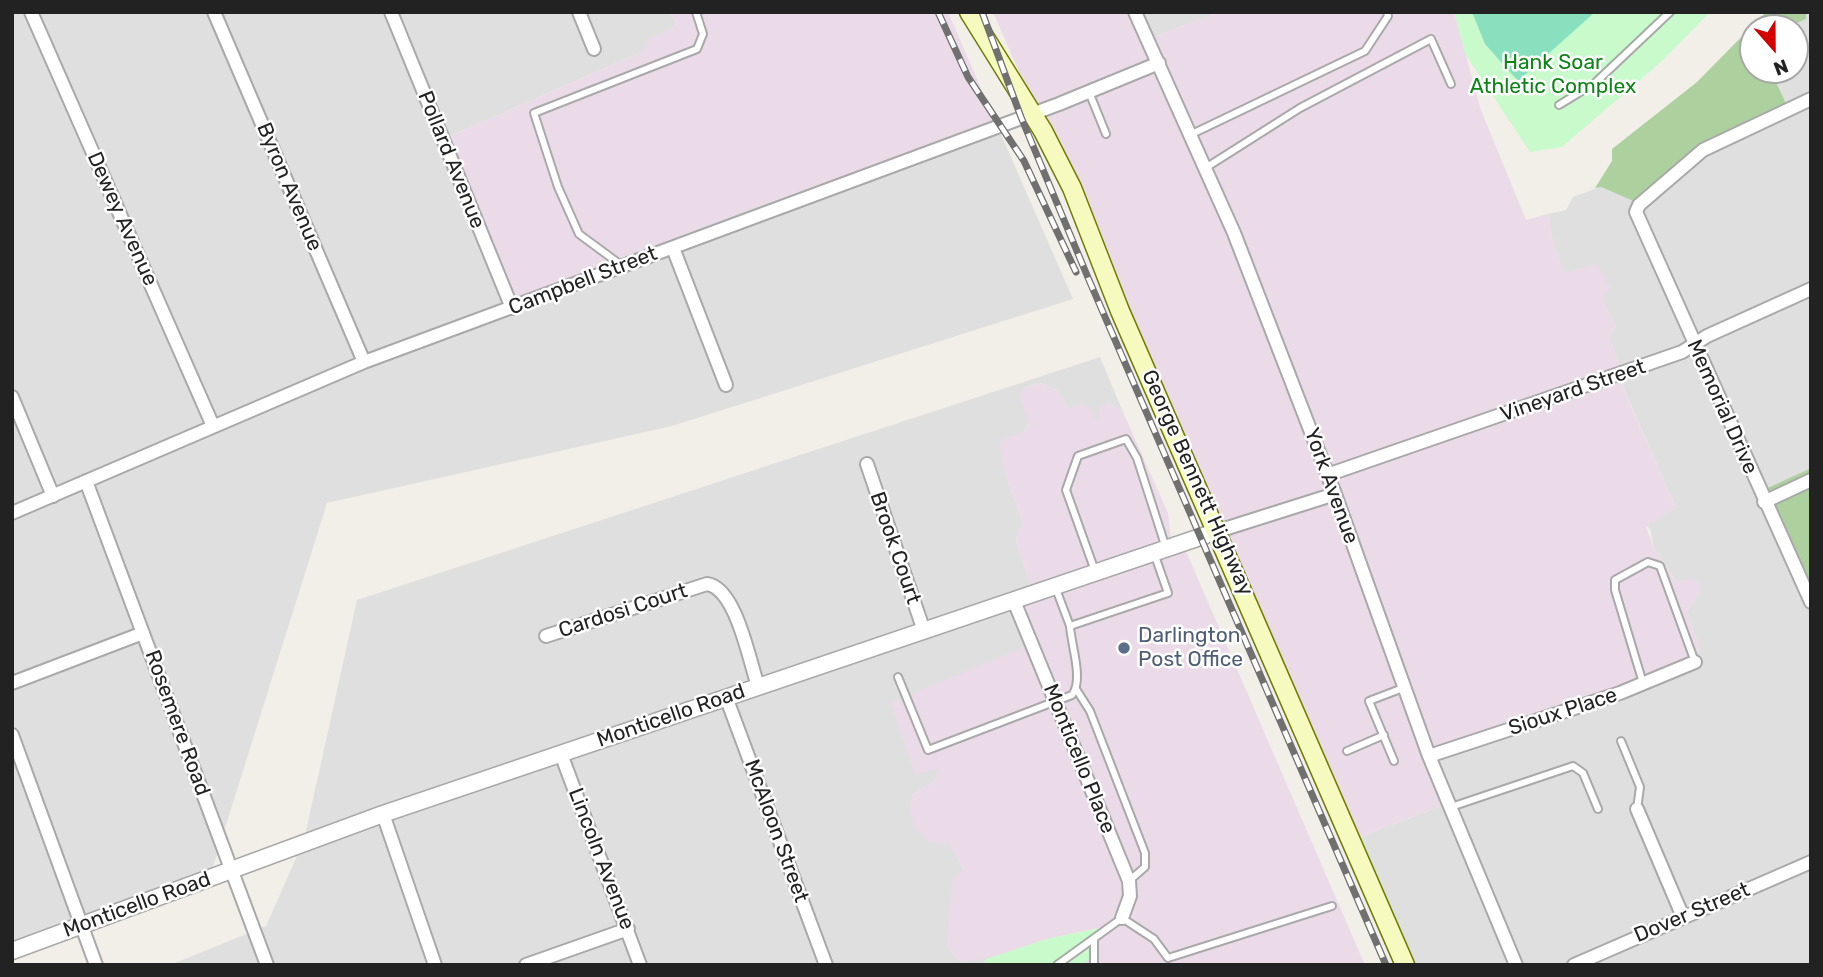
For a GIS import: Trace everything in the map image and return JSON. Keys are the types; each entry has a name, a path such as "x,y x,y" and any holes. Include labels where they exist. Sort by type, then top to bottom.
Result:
{"main road":[{"name":"George Bennett Highway","path":"970,12 1032,113 1082,212 1120,311 1405,965"}],"street":[{"name":"Dewey Avenue","path":"31,12 213,426"},
{"name":"Byron Avenue","path":"214,12 364,362"},
{"name":"Pollard Avenue","path":"391,12 512,308"},
{"path":"579,12 594,49"},
{"name":"York Avenue","path":"1135,12 1207,167 1335,494 1429,756 1516,965"},
{"name":"Campbell Street","path":"12,513 364,362 1089,92 1159,63"},
{"name":"Memorial Drive","path":"1811,99 1703,150 1636,212 1811,602"},
{"path":"673,248 726,385"},
{"name":"Vineyard Street","path":"1327,475 1669,356 1811,289"},
{"path":"12,397 53,496"},
{"name":"Brook Court","path":"867,464 924,631"},
{"path":"1765,502 1811,480"},
{"name":"Rosemere Road","path":"86,481 267,965"},
{"name":"Monticello Road","path":"12,951 383,814 1218,531 1335,494"},
{"name":"Cardosi Court","path":"546,636 707,584 715,585 730,601 758,686"},
{"name":"Monticello Place","path":"1014,601 1129,881"},
{"path":"12,683 143,633"},
{"name":"Sioux Place","path":"1429,756 1643,684 1695,662"},
{"name":"McAloon Street","path":"726,697 826,965"},
{"path":"12,735 96,965"},
{"name":"Lincoln Avenue","path":"561,754 640,965"},
{"path":"1637,809 1683,917"},
{"path":"383,814 435,965"},
{"name":"Dover Street","path":"1574,965 1811,862"},
{"path":"1122,918 1130,896 1129,881"},
{"path":"526,965 628,929"}],"lane":[{"path":"622,267 579,234 558,187 534,113 697,50 703,34 696,12"},
{"path":"1192,134 1365,51 1388,16 1387,12"},
{"path":"1559,105 1595,83 1670,12"},
{"path":"1207,167 1300,108 1431,39 1451,84"},
{"path":"1089,92 1105,134"},
{"path":"1070,626 1168,593 1137,458 1126,439 1078,456 1066,490 1095,573"},
{"path":"1643,684 1615,590 1615,580 1638,566 1648,562 1660,566 1695,662"},
{"path":"1055,587 1070,626 1076,689 1090,710 1144,853 1145,867 1129,881"},
{"path":"898,677 928,750 1072,695 1076,689"},
{"path":"1394,761 1369,701 1403,688"},
{"path":"1347,751 1384,735"},
{"path":"1621,741 1640,787 1637,809"},
{"path":"1451,807 1573,766 1583,773 1598,809"},
{"path":"1056,965 1122,918 1154,939 1167,961 1332,906"},
{"path":"1094,940 1094,965"}],"shaded area":[{"path":"12,12 668,12 676,21 675,26 649,40 644,50 637,54 444,139 752,208 996,123 1073,299 672,426 327,503 210,876 12,951"},
{"path":"668,12 948,12 996,123 752,208 505,306 444,139 637,54 644,50 648,40 675,26 676,21"},
{"path":"993,12 1132,12 1146,40 1220,12 1454,12 1481,110 1526,220 1548,214 1554,247 1564,273 1597,264 1610,288 1602,299 1616,327 1609,335 1619,365 1616,372 1676,508 1646,526 1654,548 1676,582 1692,578 1700,584 1700,591 1687,611 1700,649 1694,660 1432,755 1446,804 1352,840"},
{"path":"1132,12 1220,12 1146,40"},
{"path":"1811,12 1811,468 1757,494 1811,613 1811,965 1405,965 1352,840 1446,804 1431,758 1700,649 1687,611 1700,591 1692,579 1677,583 1654,548 1650,529 1646,525 1676,508 1616,371 1619,365 1609,335 1616,327 1602,299 1564,273 1554,247 1548,214 1566,210 1573,197 1600,187 1638,202 1700,143 1786,103 1777,84 1809,84 1809,14 1806,14"},
{"path":"1100,357 1123,412 1108,403 1100,420 1096,420 1069,409 1058,391 1040,383 1023,388 1029,423 1005,473 1023,523 1016,541 1032,589 1026,646 940,768 934,782 912,795 951,845 963,869 987,958 982,965 170,965 266,926 304,840 357,600"},
{"path":"1040,383 1058,391 1069,409 1080,404 1089,407 1096,420 1100,419 1099,408 1108,403 1123,412 1168,513 1171,540 1182,542 1365,965 1084,965 1097,949 1099,928 1047,939 992,958 960,962 947,947 952,880 963,869 951,845 929,842 914,826 910,812 912,795 934,782 939,768 915,774 891,703 1026,646 1010,600 1032,589 1016,541 1023,523 1005,473 1000,447 1001,439 1025,432 1029,424 1020,396 1023,388"}],"green space":[{"name":"Hank Soar Athletic Complex","path":"1454,12 1710,12 1662,61 1562,147 1530,152 1465,54"},
{"path":"1472,12 1595,12 1518,81 1485,44"},
{"path":"1766,12 1806,12 1806,14 1764,14"},
{"path":"1739,39 1739,84 1777,84 1786,103 1700,143 1638,203 1601,187 1595,188 1612,161 1612,149 1697,82"},
{"path":"1811,468 1811,613 1757,493"},
{"path":"1100,928 1097,949 1084,965 982,965 986,959 1047,939"}],"railway":[{"path":"938,12 968,77 1024,161 1076,272"},
{"path":"982,12 1021,117 1089,280 1386,965"}],"place":[{"name":"Darlington Post Office","path":"1124,648"}]}
